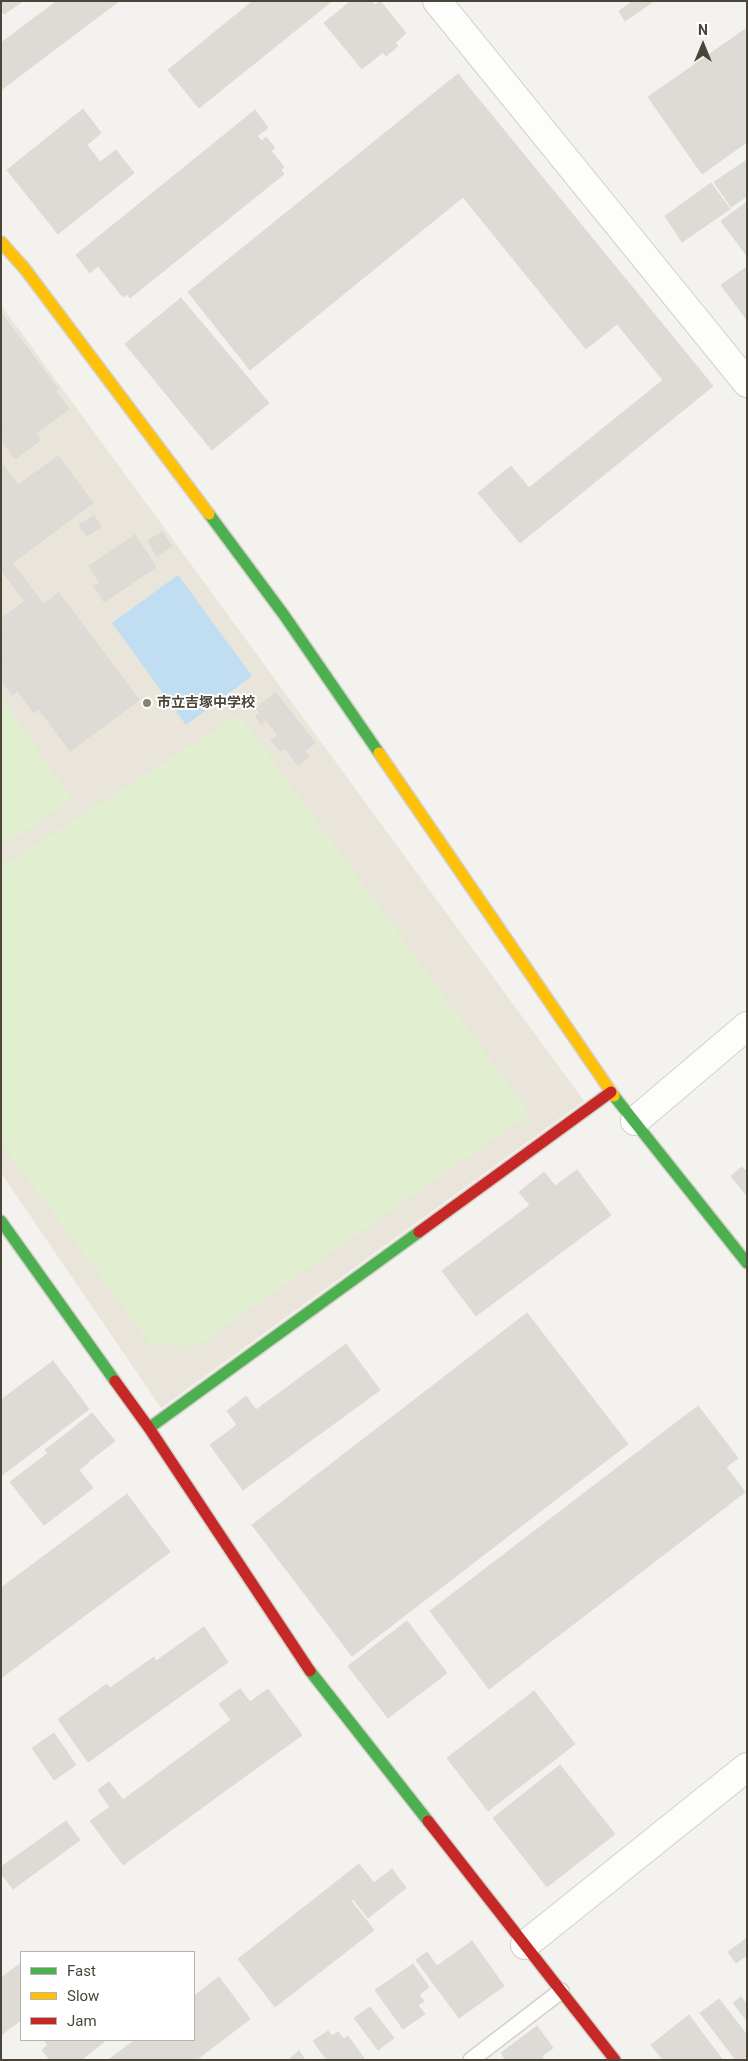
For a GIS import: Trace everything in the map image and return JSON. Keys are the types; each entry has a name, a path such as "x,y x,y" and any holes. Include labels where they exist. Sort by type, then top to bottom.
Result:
{"street":[{"path":"437,1 747,383"},
{"path":"1,242 25,269 284,615 611,1092 747,1263"},
{"path":"635,1121 747,1026"},
{"path":"150,1428 611,1092"},
{"path":"1,1221 150,1428 301,1660 615,2060"},
{"path":"525,1945 747,1767"}],"lane":[{"path":"471,2060 561,1991"}],"shaded area":[{"name":"市立吉塚中学校","path":"1,305 584,1101 161,1408 1,1173"}],"green space":[{"path":"1,697 72,799 1,848"},
{"name":"市立吉塚中学校","path":"239,714 530,1114 197,1346 151,1345 1,1143 1,867"}],"water":[{"path":"178,575 252,676 186,725 112,623"}],"building":[{"path":"1,1 23,1 4,14 1,11"},
{"path":"57,1 119,1 1,90 1,43"},
{"path":"253,1 332,1 199,108 168,70"},
{"path":"351,1 371,1 375,5 380,1 406,33 395,43 398,46 386,56 383,52 362,69 324,23"},
{"path":"633,1 654,1 625,21 619,11"},
{"path":"747,28 747,142 702,174 648,97"},
{"path":"458,74 713,386 520,543 478,493 511,466 529,488 663,380 617,324 586,349 463,197 250,370 188,292"},
{"path":"83,109 101,133 87,145 100,162 116,150 134,173 58,234 7,170"},
{"path":"255,110 268,128 257,136 262,141 266,137 275,148 271,151 284,167 281,170 284,174 130,298 127,294 123,297 98,266 90,273 76,255"},
{"path":"747,160 747,196 731,207 714,182"},
{"path":"711,183 730,209 682,242 665,216"},
{"path":"747,202 747,256 721,221"},
{"path":"747,267 747,320 721,285"},
{"path":"181,298 269,403 212,450 125,344"},
{"path":"1,313 58,389 1,431"},
{"path":"55,391 69,409 36,433 23,415"},
{"path":"22,415 40,440 15,459 1,440 1,431"},
{"path":"58,456 93,503 1,571 1,463 18,485"},
{"path":"94,516 101,527 87,536 79,525"},
{"path":"162,532 172,546 157,556 148,541"},
{"path":"135,535 156,567 104,602 94,586 100,583 89,566"},
{"path":"12,563 44,605 1,636 1,619 25,601 2,571"},
{"path":"59,593 139,700 70,751 39,709 34,713 18,691 25,685 1,654 1,636"},
{"path":"1,654 25,685 12,695 1,680"},
{"path":"276,693 315,743 304,751 309,757 298,765 285,748 280,751 271,740 278,735 266,720 261,724 256,716 260,713 256,708"},
{"path":"742,1167 747,1172 747,1196 731,1176"},
{"path":"577,1170 611,1215 476,1316 442,1271 530,1205 519,1192 544,1172 555,1186"},
{"path":"527,1313 628,1444 352,1656 252,1525"},
{"path":"346,1344 380,1390 243,1490 210,1445 237,1425 227,1411 246,1396 256,1410"},
{"path":"53,1361 89,1409 1,1476 1,1400"},
{"path":"698,1406 738,1458 726,1467 745,1492 489,1689 430,1611"},
{"path":"92,1413 115,1441 89,1461 67,1433"},
{"path":"67,1433 89,1462 79,1470 93,1488 44,1525 10,1482 48,1453 45,1450"},
{"path":"127,1494 170,1552 1,1678 1,1588"},
{"path":"407,1621 447,1673 388,1718 348,1666"},
{"path":"204,1627 228,1662 88,1762 58,1719 107,1684 110,1688 154,1657 156,1661"},
{"path":"240,1689 250,1702 268,1689 302,1735 123,1865 90,1821 110,1807 98,1790 109,1782 123,1800 231,1720 219,1704"},
{"path":"534,1691 575,1744 488,1811 447,1758"},
{"path":"54,1733 76,1765 54,1780 32,1748"},
{"path":"560,1765 615,1834 547,1887 493,1818"},
{"path":"66,1821 80,1840 13,1889 1,1873 1,1867"},
{"path":"359,1864 374,1883 351,1901 374,1930 275,2007 238,1959"},
{"path":"392,1869 406,1888 368,1918 353,1899"},
{"path":"747,1938 747,1955 736,1963 728,1952"},
{"path":"472,1941 504,1986 459,2018 416,1960 427,1952 437,1966"},
{"path":"20,1964 20,2021 1,2035 1,1978"},
{"path":"413,1964 429,1987 419,1995 424,2001 418,2005 425,2014 403,2029 375,1990"},
{"path":"219,1977 250,2019 196,2060 108,2060 134,2041 195,2041 195,1995"},
{"path":"741,1997 747,2005 747,2021 733,2003"},
{"path":"719,1999 747,2035 747,2060 736,2060 700,2013"},
{"path":"370,2007 394,2038 378,2050 354,2018"},
{"path":"689,2015 723,2060 663,2060 651,2045"},
{"path":"537,2026 553,2048 542,2056 544,2060 506,2060 501,2053"},
{"path":"328,2031 332,2036 338,2032 344,2039 348,2036 365,2060 327,2060 313,2041"},
{"path":"45,2041 105,2041 81,2060 50,2060 42,2050 48,2045"},
{"path":"299,2051 305,2060 288,2060"}],"traffic: fast":[{"path":"209,514 284,615 379,753"},
{"path":"614,1096 747,1263"},
{"path":"1,1221 115,1381"},
{"path":"149,1428 419,1232"},
{"path":"310,1671 428,1821"}],"traffic: slow":[{"path":"1,242 25,269 209,514"},
{"path":"379,753 614,1096"}],"traffic: jam":[{"path":"419,1232 611,1092"},
{"path":"115,1381 149,1428 310,1671"},
{"path":"428,1821 615,2060"}],"place":[{"name":"市立吉塚中学校","path":"147,703"}]}
